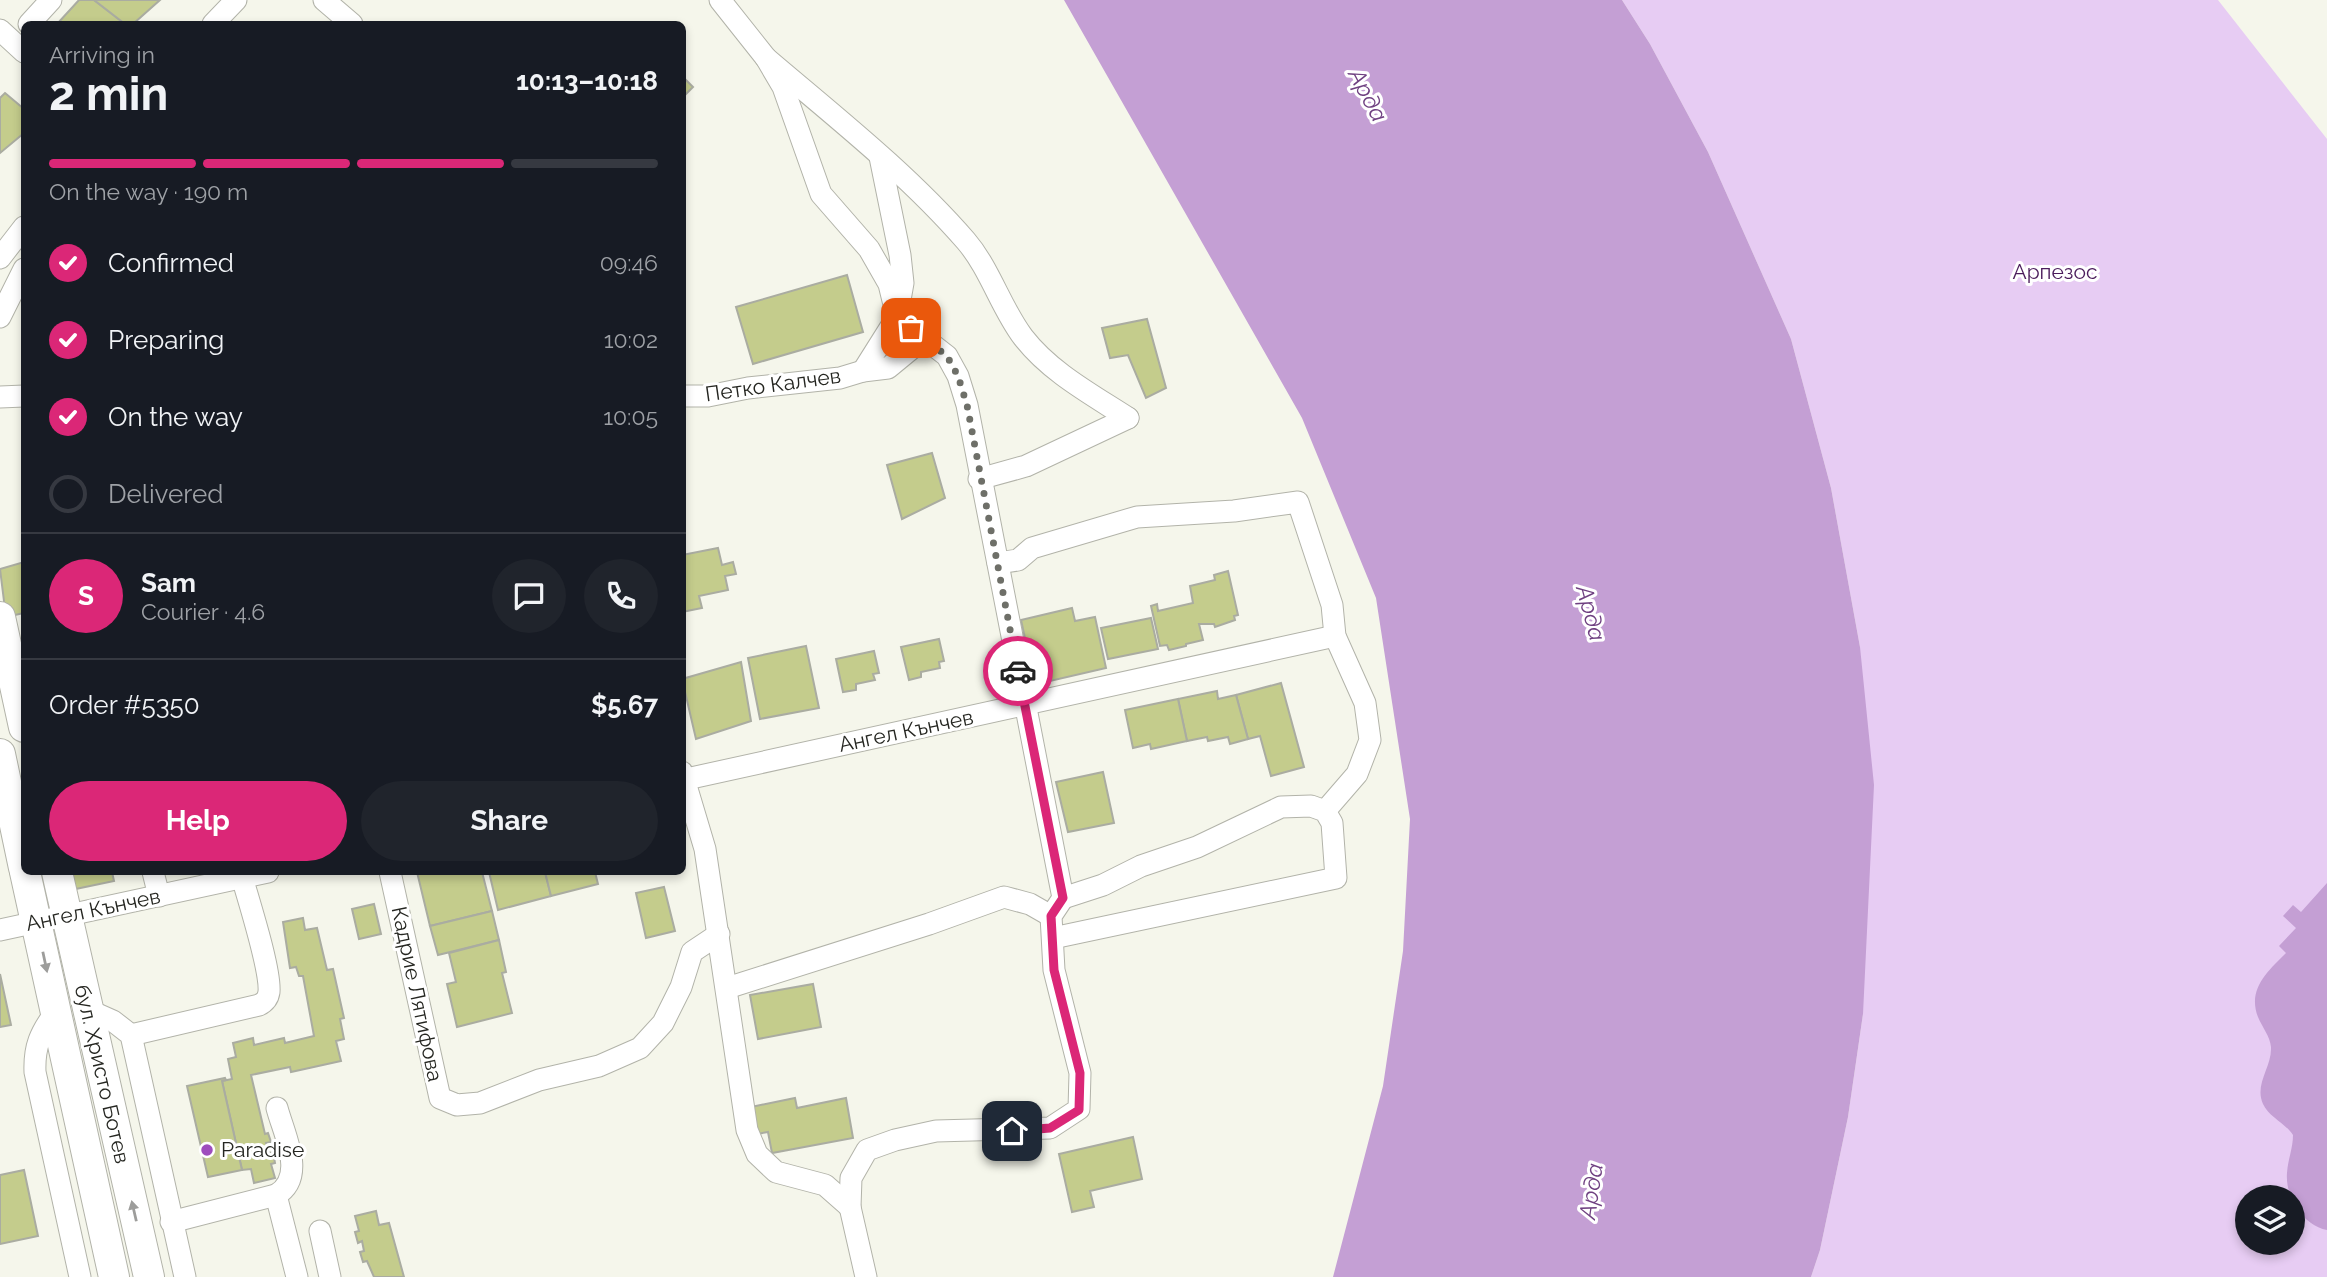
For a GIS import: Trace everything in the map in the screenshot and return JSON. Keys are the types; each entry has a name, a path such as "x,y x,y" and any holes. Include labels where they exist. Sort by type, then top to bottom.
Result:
{"main road":[{"path":"0,617 21,713"},
{"name":"бул. Христо Ботев","path":"0,754 21,851"},
{"name":"бул. Христо Ботев","path":"26,875 114,1277"},
{"name":"бул. Христо Ботев","path":"58,875 149,1277"}],"street":[{"path":"32,21 51,0"},
{"path":"216,21 236,0"},
{"path":"324,0 348,21"},
{"path":"720,0 766,58 783,87 821,194 869,249 889,284 897,317 922,340 947,356 958,376 967,405 1024,705 1057,907 1053,938 1054,970 1060,1003 1073,1038 1080,1073 1079,1110 1050,1128 936,1131 895,1140 867,1150 851,1178 850,1207 866,1277"},
{"path":"766,58 880,156 967,243 1021,335 1040,356 1063,376 1128,418 1026,466 979,479"},
{"path":"863,371 897,317 902,283 900,255 880,156"},
{"path":"2,252 21,230"},
{"path":"0,317 21,275"},
{"name":"Петко Калчев","path":"686,396 708,396 748,388 840,378 863,371 888,368 922,340"},
{"path":"0,397 21,396"},
{"path":"998,563 1018,560 1032,548 1137,517 1234,511 1298,502 1332,605 1335,636 1365,703 1370,740 1357,774 1325,811"},
{"name":"Ангел Кънчев","path":"686,777 1335,636"},
{"path":"686,788 705,849 747,1130 757,1154 776,1172 825,1185 850,1207"},
{"path":"727,988 929,924 1004,897 1057,907 1141,866 1197,847 1281,807 1311,806 1325,811 1332,823 1336,878 1053,938"},
{"path":"154,875 159,896"},
{"name":"Ангел Кънчев","path":"0,930 252,875"},
{"name":"Кадрие Лятифова","path":"391,875 440,1098 457,1105 480,1103 539,1080 599,1066 640,1048 663,1023 681,987 692,952 719,934"},
{"path":"131,1035 259,1005 267,999 267,978 242,877"},
{"path":"86,1009 113,1021 131,1035 185,1277"},
{"path":"55,1013 39,1034 34,1054 35,1072 80,1277"},
{"path":"171,1222 276,1195 285,1190 293,1173 277,1108"},
{"path":"276,1195 297,1277"},
{"path":"320,1231 330,1277"}],"green space":[{"name":"Арпезос","path":"1622,0 2218,0 2327,139 2327,1277 1811,1277 1820,1250 1848,1117 1863,1014 1860,647 1831,488 1791,339 1708,152 1650,44"}],"water":[{"name":"Арда","path":"1064,0 1622,0 1650,44 1708,152 1791,339 1831,488 1860,647 1874,785 1863,1014 1848,1117 1820,1250 1811,1277 1333,1277 1383,1086 1403,951 1410,819 1376,598 1302,418"},
{"path":"2327,883 2327,1230 2305,1218 2305,1185 2288,1185 2293,1135 2269,1113 2261,1097 2271,1047 2258,1017 2255,998 2261,981 2286,953 2279,946 2296,928 2283,916 2293,905 2301,912"}],"building":[{"path":"79,0 94,0 121,21 60,21"},
{"path":"94,0 160,0 136,21 121,21"},
{"path":"686,80 693,87 686,94"},
{"path":"5,93 21,106 21,136 0,153 0,98"},
{"path":"847,275 863,332 753,364 736,307"},
{"path":"1147,319 1166,388 1146,398 1128,355 1110,358 1102,328"},
{"path":"932,453 945,498 902,519 887,465"},
{"path":"718,548 722,565 733,562 736,574 725,576 728,590 699,596 702,608 686,611 686,554"},
{"path":"21,563 21,614 6,617 0,569"},
{"path":"1228,571 1238,615 1234,616 1235,620 1215,627 1214,624 1199,624 1203,640 1186,646 1169,650 1167,645 1160,646 1151,606 1157,604 1158,611 1193,603 1190,586 1215,580 1214,575"},
{"path":"1072,608 1075,621 1095,617 1106,668 1050,681 1032,670 1021,620"},
{"path":"1151,618 1158,649 1108,659 1101,628"},
{"path":"939,639 944,661 939,662 940,668 921,672 921,677 909,680 901,647"},
{"path":"806,646 819,708 760,719 748,658"},
{"path":"874,651 879,673 873,674 875,680 856,684 856,690 843,692 836,659"},
{"path":"741,662 751,721 696,739 686,696 686,678"},
{"path":"1281,683 1304,767 1271,776 1260,736 1248,739 1236,695"},
{"path":"1217,691 1218,699 1236,695 1248,739 1230,744 1228,737 1187,741 1178,699"},
{"path":"1178,699 1187,741 1151,749 1150,744 1133,748 1125,710"},
{"path":"1103,772 1114,823 1068,832 1056,782"},
{"path":"63,875 113,875 114,881 66,891"},
{"path":"418,875 483,875 492,911 430,926"},
{"path":"490,875 546,875 551,896 498,910"},
{"path":"546,875 596,875 598,884 551,896"},
{"path":"664,887 675,931 646,938 636,893"},
{"path":"374,904 381,934 359,939 352,909"},
{"path":"492,911 499,940 438,955 430,926"},
{"path":"303,918 305,930 317,928 327,970 333,969 344,1018 340,1019 344,1039 336,1041 341,1061 291,1072 290,1067 251,1075 265,1134 268,1133 271,1142 266,1143 269,1153 273,1152 275,1163 271,1164 275,1178 254,1183 251,1169 242,1170 222,1081 232,1079 228,1059 236,1057 233,1043 253,1038 254,1045 284,1038 285,1043 314,1036 303,976 299,976 296,967 290,968 283,922"},
{"path":"499,940 506,972 502,973 512,1013 457,1027 447,984 456,982 449,953"},
{"path":"0,974 11,1025 0,1027"},
{"path":"813,984 821,1027 758,1039 750,995"},
{"path":"225,1078 226,1080 222,1081 242,1170 208,1177 187,1086"},
{"path":"795,1098 797,1108 846,1098 853,1138 772,1153 768,1132 757,1134 751,1107"},
{"path":"1133,1137 1142,1179 1090,1191 1094,1207 1072,1212 1059,1154"},
{"path":"24,1170 38,1236 0,1244 0,1175"},
{"path":"376,1211 379,1225 389,1223 404,1277 374,1277 367,1261 363,1262 360,1252 364,1251 362,1241 358,1243 355,1232 359,1231 355,1216"}],"way so far":[{"path":"911,328 922,340 947,356 958,376 967,405 979,479 1018,671"}],"place":[{"name":"Paradise","path":"207,1150"}],"route":[{"path":"1012,1131 1050,1128 1079,1110 1080,1073 1073,1038 1060,1003 1054,970 1051,916 1063,898 1018,671"}]}
